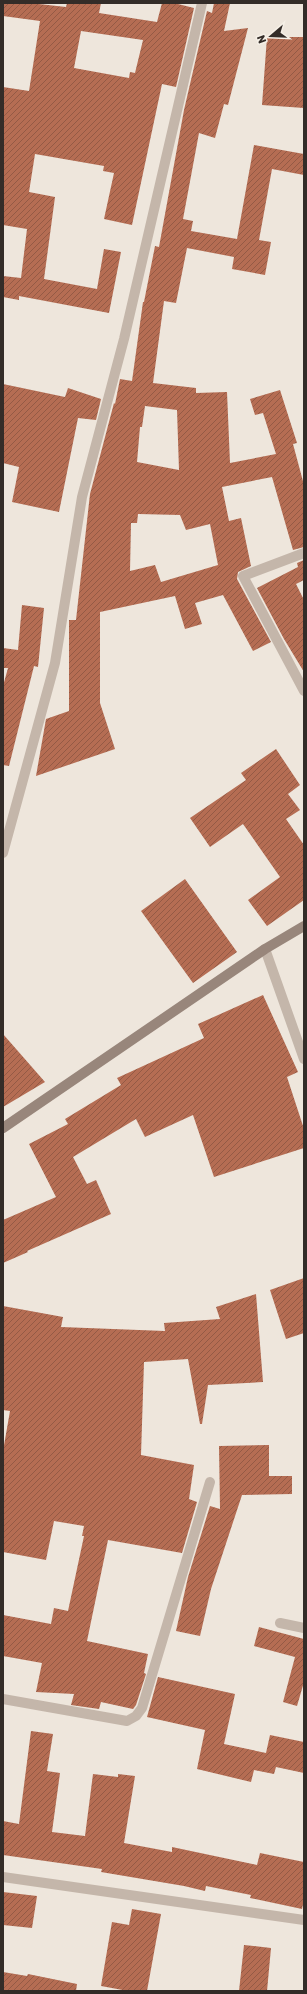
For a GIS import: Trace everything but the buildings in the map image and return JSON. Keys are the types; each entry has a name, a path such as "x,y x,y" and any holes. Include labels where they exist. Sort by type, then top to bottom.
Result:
{"main road":[{"path":"3,1128 266,949 304,926"}],"street":[{"path":"3,853 55,663 82,497 124,339 202,3"},
{"path":"304,553 243,576 304,690"},
{"path":"266,949 304,1059"},
{"path":"3,1700 128,1721 136,1716 142,1708 210,1482"},
{"path":"280,1623 304,1628"},
{"path":"3,1877 304,1920"}]}
